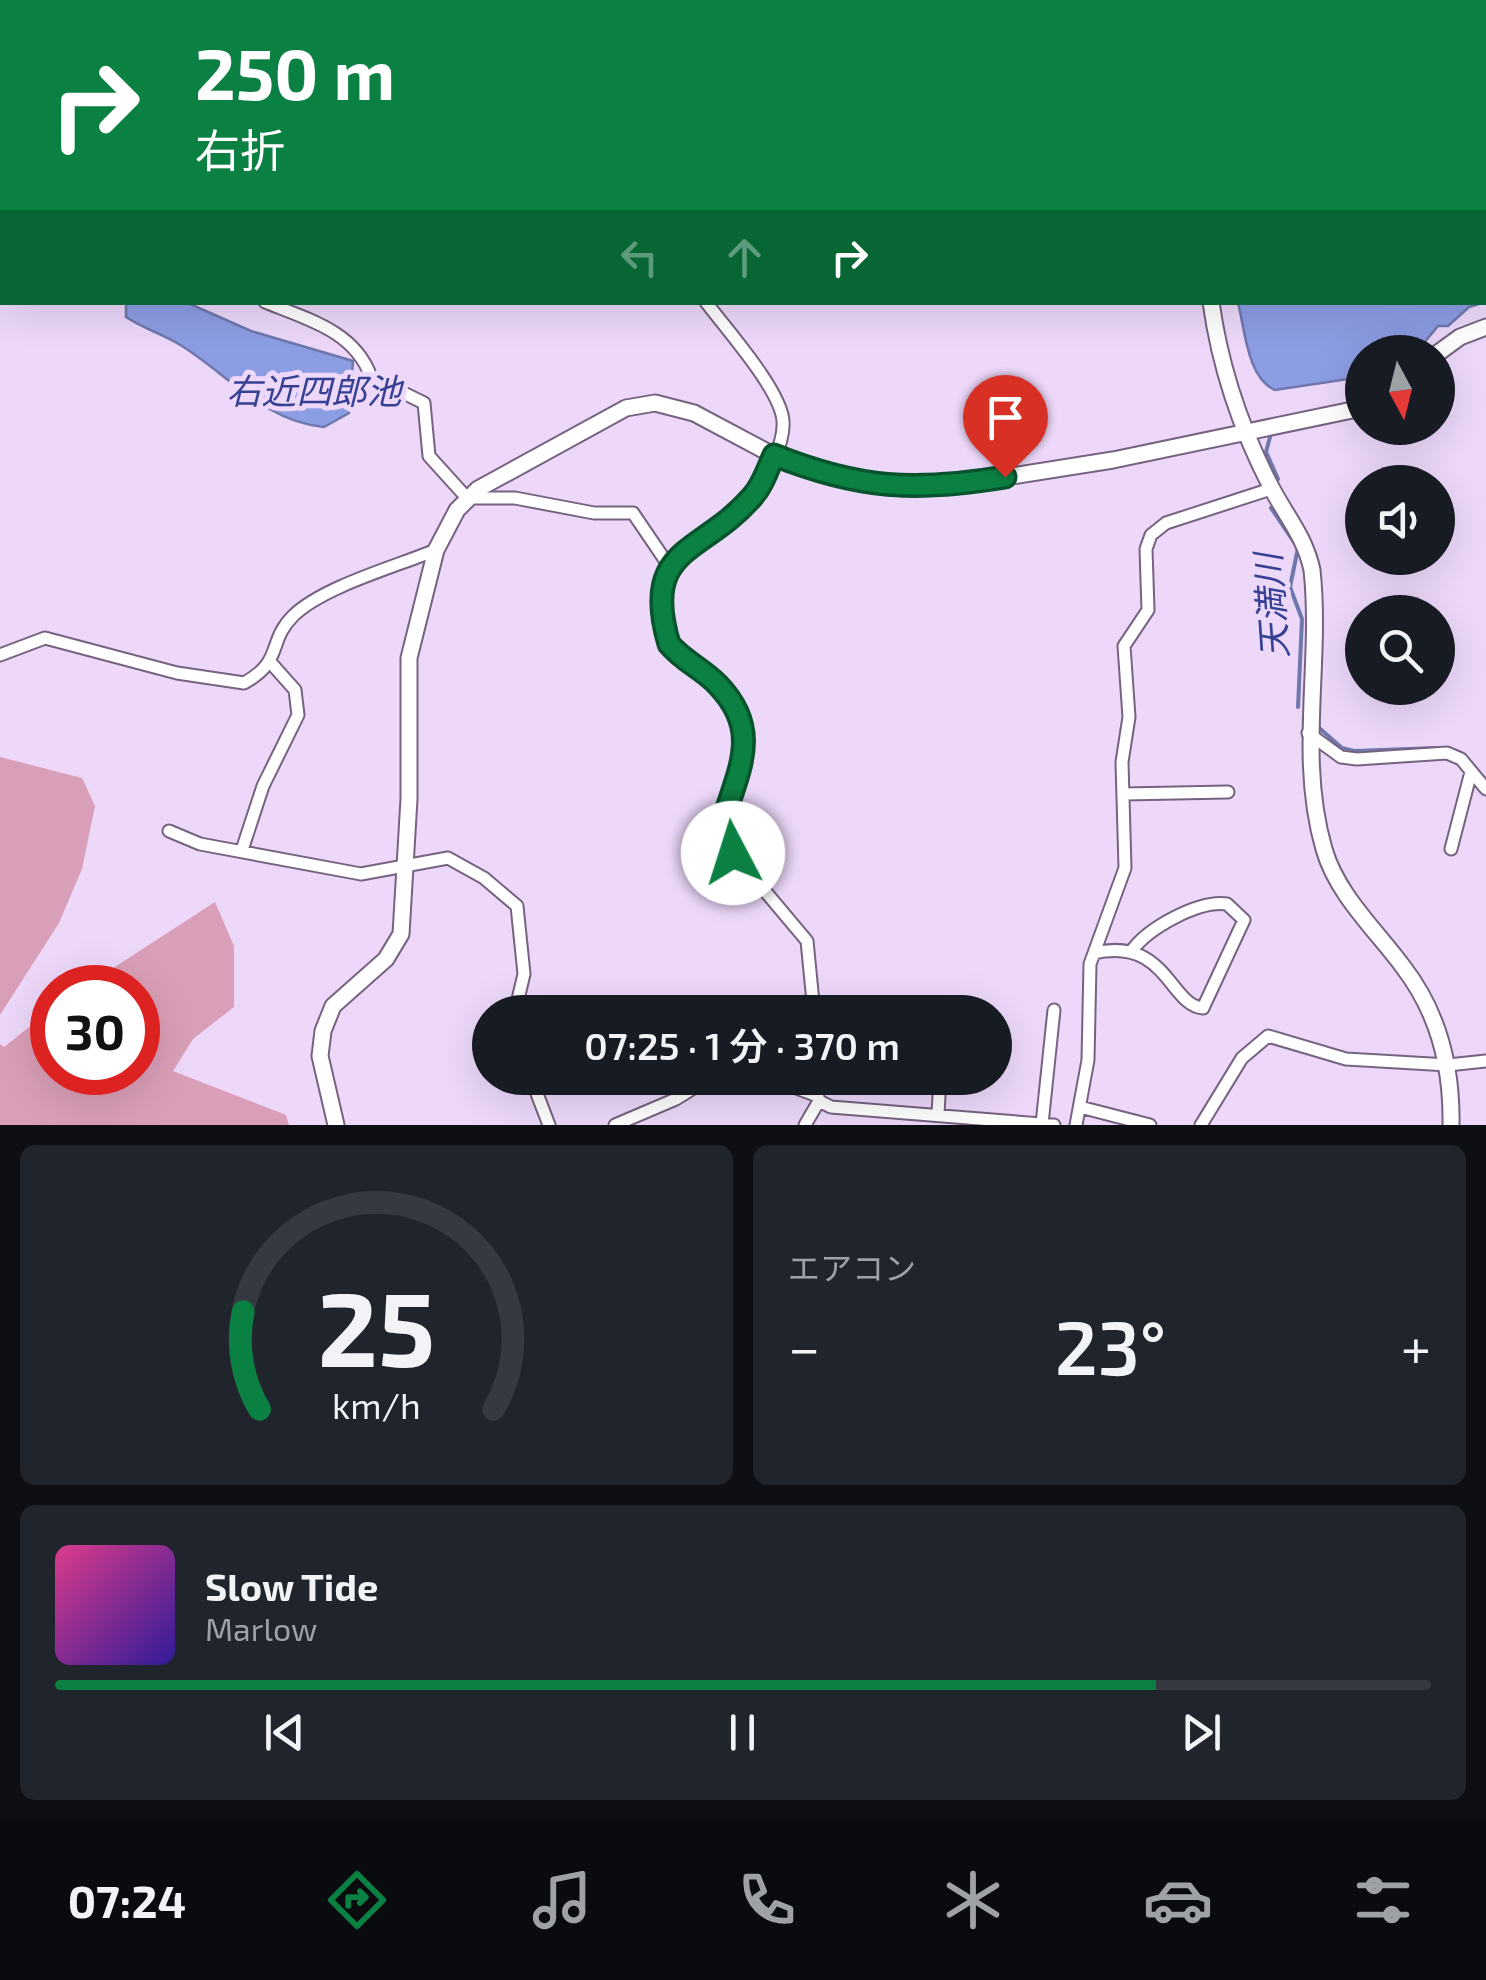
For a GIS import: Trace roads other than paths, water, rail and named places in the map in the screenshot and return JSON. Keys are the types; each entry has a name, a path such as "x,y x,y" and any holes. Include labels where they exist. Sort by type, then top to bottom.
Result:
{"street":[{"path":"272,305 336,333 363,355 371,377 424,404 429,456 467,498 515,498 594,513 634,514 669,566"},
{"path":"708,305 779,402 783,428 774,455 750,500 669,566 662,602 669,644 721,688 742,730 742,773 723,822 724,834 747,870 807,941 813,963 814,995"},
{"path":"1212,305 1222,366 1246,430 1272,488 1306,542 1312,570 1308,733 1313,798 1325,855 1368,924 1421,994 1448,1065 1451,1125"},
{"path":"1455,341 1486,327"},
{"path":"336,1125 320,1056 323,1031 333,1006 386,960 396,944 406,866 409,658 436,550 467,498 490,480 626,408 646,404 678,406 774,455 853,482 923,488 1113,460 1345,411"},
{"path":"1076,1125 1088,1060 1094,954 1125,868 1122,762 1129,717 1124,646 1148,610 1146,549 1151,535 1166,523 1272,488"},
{"path":"0,654 45,638 230,684 244,684 271,664 280,635 298,611 436,550"},
{"path":"242,850 263,786 298,715 295,690 271,664"},
{"path":"1308,733 1341,757 1447,753 1461,759 1486,788"},
{"path":"1451,849 1471,772"},
{"path":"1124,794 1228,792"},
{"path":"169,831 200,844 362,874 448,858 484,878 517,906 524,974 520,995"},
{"path":"1094,954 1131,952 1164,972 1189,1004 1203,1008 1244,920 1227,904 1215,904 1162,923 1131,952"},
{"path":"1042,1124 1054,1010"},
{"path":"1201,1125 1242,1058 1268,1036 1346,1059 1448,1065 1486,1062"},
{"path":"538,1095 549,1125"},
{"path":"615,1125 682,1095"},
{"path":"810,1095 842,1108 1054,1125"},
{"path":"805,1125 816,1095"},
{"path":"1080,1106 1150,1125"}],"water":[{"name":"右近四郎池","path":"126,305 192,305 251,331 353,361 349,413 324,427 284,416 248,396 182,346 126,317"},
{"path":"1239,305 1476,305 1448,326 1438,326 1430,335 1345,335 1345,380 1275,390 1258,375"}],"waterway":[{"name":"天満川","path":"1270,437 1266,452 1278,479"},
{"name":"天満川","path":"1271,508 1298,548 1290,587 1302,619 1298,707"},
{"name":"天満川","path":"1318,727 1342,748 1354,751 1436,748"}]}
